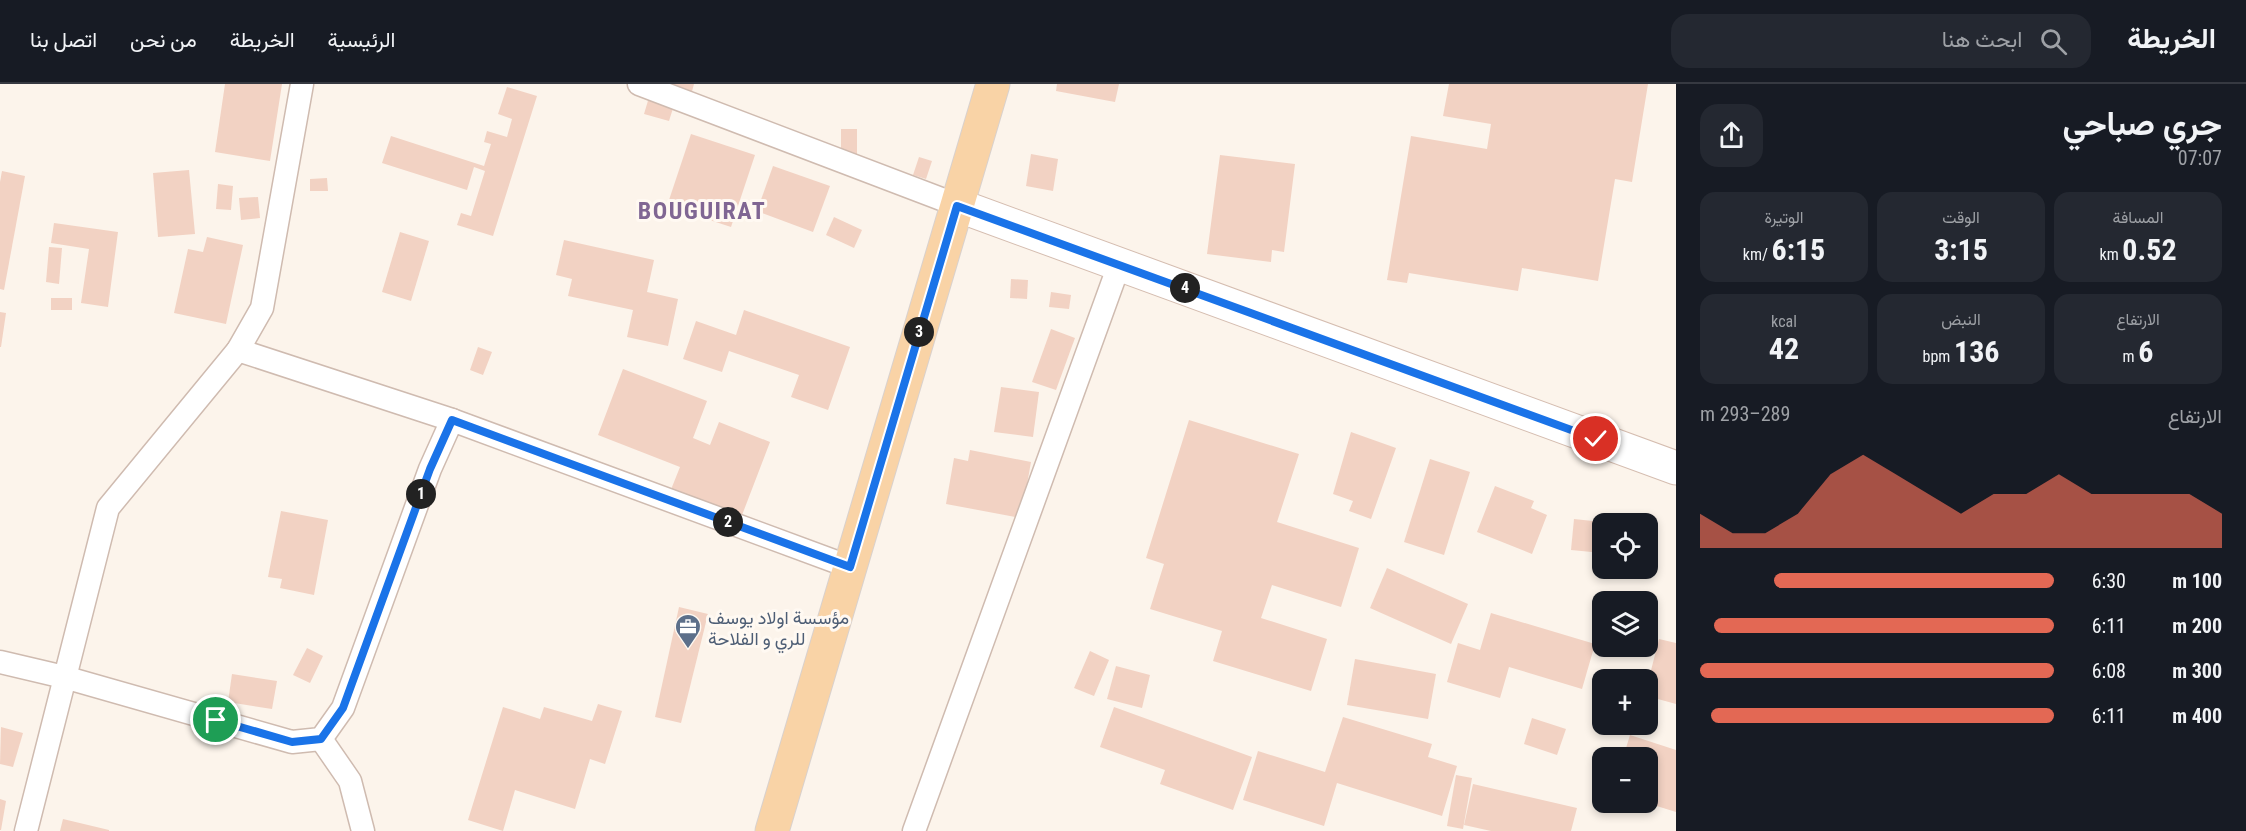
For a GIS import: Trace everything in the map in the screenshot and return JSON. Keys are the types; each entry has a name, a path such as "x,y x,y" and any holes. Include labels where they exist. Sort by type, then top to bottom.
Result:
{"main road":[{"path":"772,831 993,84"}],"street":[{"path":"26,831 108,508 238,350 262,308 302,84"},
{"path":"639,84 957,206 1676,468"},
{"path":"914,831 1119,264"},
{"path":"238,350 452,420 850,567"},
{"path":"0,662 64,677 292,742 321,739 343,708 430,469 452,420"},
{"path":"321,739 350,782 363,831"}],"building":[{"path":"225,84 282,84 270,161 215,152"},
{"path":"653,84 694,84 688,106 675,102 669,121 644,114"},
{"path":"1057,84 1119,84 1115,102 1056,91"},
{"path":"1449,84 1648,84 1632,182 1615,179 1598,281 1522,268 1518,291 1409,273 1407,283 1387,280 1411,136 1487,149 1491,124 1443,116"},
{"path":"507,87 537,96 493,236 457,225 461,213 471,216 485,171 474,167 467,190 382,163 391,136 484,166 491,144 484,142 487,131 507,137 512,119 498,114"},
{"path":"841,129 857,129 857,158 841,158"},
{"path":"691,134 755,155 731,227 667,206"},
{"path":"1031,154 1058,159 1053,191 1026,186"},
{"path":"1220,155 1295,164 1284,252 1272,250 1271,262 1207,254"},
{"path":"919,157 932,161 926,179 913,175"},
{"path":"773,166 830,186 813,232 757,211"},
{"path":"189,170 195,234 158,237 153,173"},
{"path":"2,171 25,176 4,290 0,289 0,182"},
{"path":"327,178 328,191 310,191 310,179"},
{"path":"218,184 233,186 231,210 216,209"},
{"path":"258,197 260,218 241,220 239,198"},
{"path":"834,217 862,230 854,248 826,235"},
{"path":"54,223 118,232 108,307 81,303 89,249 51,243"},
{"path":"400,232 429,241 411,301 382,292"},
{"path":"207,237 243,245 226,324 174,313 188,249 203,252"},
{"path":"564,240 654,260 647,292 678,299 668,346 627,337 633,310 568,296 572,279 556,275"},
{"path":"49,247 62,248 59,284 46,282"},
{"path":"1011,279 1028,280 1027,299 1010,298"},
{"path":"1051,292 1071,295 1069,309 1049,307"},
{"path":"51,298 72,298 72,310 51,310"},
{"path":"744,310 850,347 828,410 791,397 799,375 729,351 722,372 683,359 696,321 736,335"},
{"path":"0,312 6,313 1,347 0,347"},
{"path":"1051,329 1075,338 1056,390 1032,382"},
{"path":"478,347 492,352 483,375 470,370"},
{"path":"623,369 707,401 693,438 710,445 719,422 770,442 739,523 664,507 680,467 598,435"},
{"path":"1001,387 1039,392 1033,437 994,432"},
{"path":"1189,420 1299,454 1277,522 1359,548 1341,607 1272,585 1261,618 1327,639 1311,691 1213,661 1222,631 1150,609 1164,564 1146,558"},
{"path":"1351,432 1396,448 1371,519 1349,511 1353,501 1333,494"},
{"path":"970,450 1031,462 1021,518 946,504 954,458 968,461"},
{"path":"1430,459 1470,472 1444,555 1404,542"},
{"path":"1495,486 1534,501 1531,508 1547,515 1532,554 1477,532"},
{"path":"281,511 328,520 314,595 280,588 282,579 268,577"},
{"path":"1574,519 1592,521 1592,552 1571,550"},
{"path":"1387,568 1468,604 1451,644 1370,608"},
{"path":"679,607 708,614 681,723 655,717"},
{"path":"1491,613 1592,643 1592,654 1582,689 1509,667 1500,698 1447,682 1458,643 1480,650"},
{"path":"1659,639 1676,643 1676,704 1658,699 1658,669 1651,669 1654,657 1658,657"},
{"path":"307,648 323,656 310,683 293,675"},
{"path":"1090,651 1109,660 1094,696 1074,688"},
{"path":"1355,659 1436,674 1428,719 1347,705"},
{"path":"1116,666 1150,675 1142,708 1107,699"},
{"path":"232,674 277,681 272,709 228,702"},
{"path":"598,704 622,711 605,764 590,759 575,809 515,790 503,831 468,820 503,707 540,719 544,707 592,721"},
{"path":"1114,707 1252,757 1233,810 1160,784 1165,770 1100,747"},
{"path":"1343,717 1432,744 1428,757 1457,766 1442,816 1337,783 1324,826 1243,800 1258,751 1325,772"},
{"path":"1532,718 1566,729 1557,755 1524,744"},
{"path":"1,727 23,733 13,767 0,764"},
{"path":"1630,735 1676,750 1676,812 1658,806 1658,747 1626,747"},
{"path":"1456,775 1472,778 1463,829 1447,826"},
{"path":"1473,784 1577,808 1571,831 1491,831 1464,825"},
{"path":"0,799 6,801 1,830 0,830"},
{"path":"63,819 109,830 109,831 60,831"}],"place":[{"name":"مؤسسة اولاد يوسف للري و الفلاحة","path":"688,650"}],"district":[{"name":"BOUGUIRAT","path":"702,211"}],"route":[{"path":"216,720 292,742 321,739 343,708 430,469 452,420 850,567 957,206 1596,439"}]}
